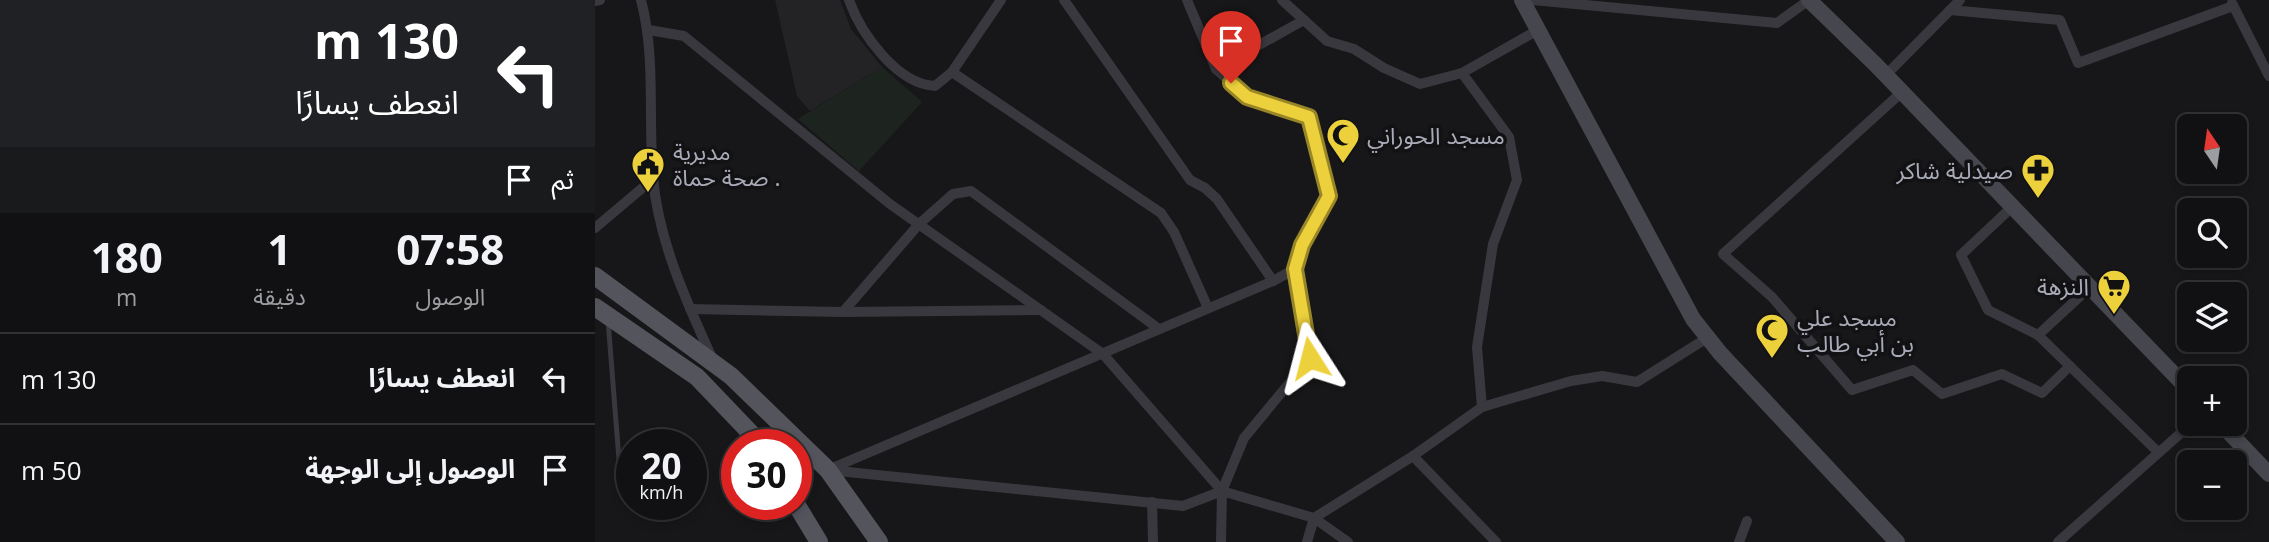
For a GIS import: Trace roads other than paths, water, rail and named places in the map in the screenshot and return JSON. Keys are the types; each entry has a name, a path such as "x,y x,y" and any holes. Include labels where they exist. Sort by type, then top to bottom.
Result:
{"main road":[{"path":"1522,0 1682,301 1707,338 1897,542"},
{"path":"1809,0 1886,75 2011,208 2177,378"},
{"path":"595,276 714,362 828,470 879,542"},
{"path":"601,312 697,377 747,429"},
{"path":"2233,436 2269,474"},
{"path":"806,520 819,542"},
{"path":"866,542 872,542"}],"street":[{"path":"641,0 649,30 653,179 668,245 690,309 714,362"},
{"path":"849,0 871,46 920,85 935,86 952,72 1001,0"},
{"path":"1064,0 1190,180 1217,199 1273,281"},
{"path":"1187,0 1216,69 1247,97 1309,117 1329,196 1302,245 1295,269 1310,358 1244,439 1222,491 1221,542"},
{"path":"1282,0 1327,41 1354,49 1384,68 1420,84 1462,73 1538,30"},
{"path":"1533,0 1777,23 1809,0"},
{"path":"1886,75 1960,0"},
{"path":"1950,10 2060,20 2078,63 2232,3 2269,76"},
{"path":"1216,69 1304,20"},
{"path":"649,30 684,36 919,225 1103,354 1222,491 1314,518 1348,542"},
{"path":"952,72 1161,213 1174,232 1208,308"},
{"path":"1462,73 1509,137 1517,180 1493,244 1477,347 1482,407"},
{"path":"1902,92 1723,254 1772,297 1852,390 1913,370 1942,394 2002,374 2042,393 2070,366"},
{"path":"595,228 653,179"},
{"path":"843,312 919,225 953,194 971,191 1159,329"},
{"path":"2011,208 1961,255 1988,310 2038,335 2158,452"},
{"path":"828,470 1273,281 1295,269"},
{"path":"2038,335 2090,287"},
{"path":"690,309 843,312 1041,310"},
{"path":"1307,542 1314,518 1413,456 1482,407 1571,381 1602,376 1637,382 1707,338"},
{"path":"2058,542 2177,436"},
{"path":"1413,456 1496,542"},
{"path":"828,470 1183,506 1222,491"},
{"path":"1152,502 1153,542"},
{"path":"1738,542 1747,521"}],"lane":[{"path":"601,312 616,442"}],"place":[{"name":"مسجد الحوراني","path":"1343,165"},
{"name":"مديرية صحة حماة .","path":"648,194"},
{"name":"صيدلية شاكر","path":"2038,200"},
{"name":"النزهة","path":"2114,316"},
{"name":"مسجد علي بن أبي طالب","path":"1772,360"}]}
